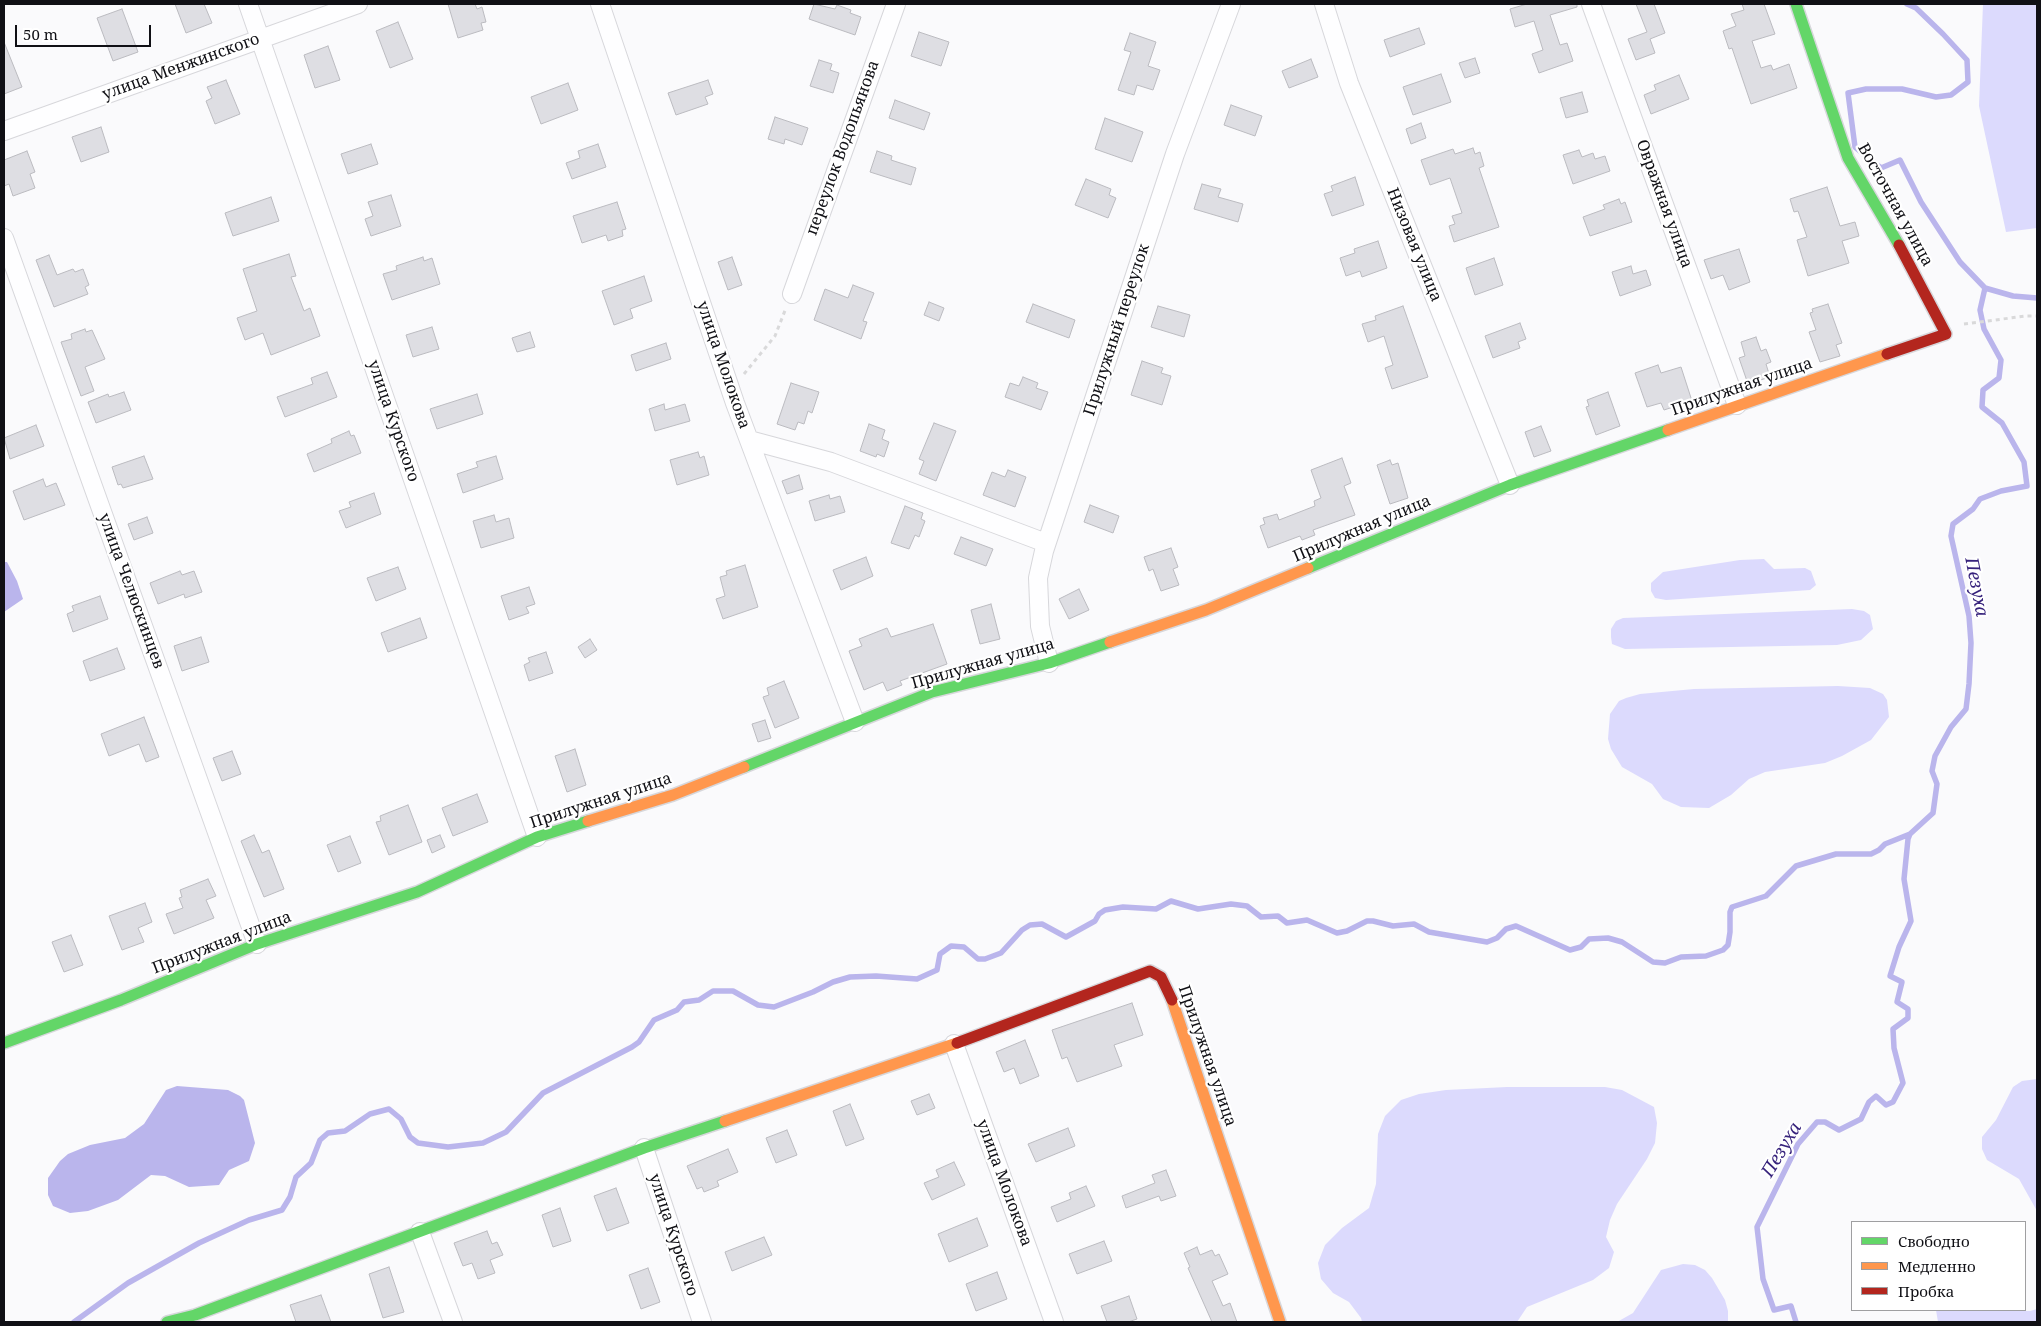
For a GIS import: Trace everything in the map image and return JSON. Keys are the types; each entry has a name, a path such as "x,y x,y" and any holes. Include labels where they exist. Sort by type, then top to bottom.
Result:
{"street":[{"name":"улица Курского","path":"248,4 537,837"},
{"name":"улица Менжинского","path":"4,131 358,4"},
{"name":"улица Молокова","path":"600,4 730,389 855,722"},
{"name":"переулок Водопьянова","path":"792,294 896,4"},
{"name":"Прилужный переулок","path":"1049,663 1040,626 1038,578 1046,543 1175,154 1231,4"},
{"name":"Низовая улица","path":"1324,4 1349,83 1510,484"},
{"name":"Овражная улица","path":"1591,4 1737,405"},
{"name":"Восточная улица","path":"1796,4 1848,158 1918,279 1946,334"},
{"name":"улица Челюскинцев","path":"4,238 257,944"},
{"name":"Прилужная улица","path":"4,1043 121,1000 257,944 417,892 537,837 673,795 932,692 1049,663 1206,610 1510,484 1946,334"},
{"path":"750,440 831,462 1046,543"},
{"name":"Прилужная улица","path":"167,1322 196,1318 644,1148 954,1044 1150,971 1161,977 1167,986 1280,1322"},
{"name":"улица Молокова","path":"954,1044 1054,1322"},
{"name":"улица Курского","path":"644,1148 702,1322"},
{"path":"420,1232 453,1322"}],"path":[{"path":"730,389 775,336 792,294"},
{"path":"1964,324 2037,316"}],"shaded area":[{"path":"1983,4 2037,4 2037,228 2006,232 1979,106"},
{"path":"1764,559 1774,569 1805,568 1811,571 1816,585 1810,590 1666,600 1655,598 1651,591 1651,583 1663,572 1740,560"},
{"path":"4,562 7,562 17,581 23,599 4,612"},
{"path":"1852,609 1864,611 1870,615 1873,629 1861,640 1837,645 1625,649 1612,644 1611,637 1611,629 1616,621 1623,618"},
{"path":"1838,686 1870,688 1883,694 1887,700 1889,717 1871,740 1825,763 1765,772 1749,779 1731,795 1709,808 1681,807 1663,799 1652,784 1622,767 1611,749 1608,739 1610,714 1619,701 1640,694 1694,689"},
{"path":"2037,1079 2037,1211 2019,1179 1987,1160 1982,1149 1982,1137 1996,1120 2013,1087 2022,1081"},
{"path":"177,1086 228,1090 244,1100 255,1143 249,1161 229,1170 219,1185 189,1187 165,1176 151,1175 118,1200 88,1211 70,1213 53,1206 48,1195 48,1178 60,1161 68,1154 90,1145 125,1138 144,1124 166,1090"},
{"path":"1507,1087 1605,1087 1622,1090 1654,1107 1657,1123 1655,1143 1647,1159 1617,1204 1610,1220 1606,1237 1614,1252 1609,1268 1593,1280 1527,1307 1517,1322 1362,1322 1349,1302 1333,1293 1321,1279 1318,1263 1325,1245 1342,1228 1369,1208 1376,1184 1378,1134 1385,1116 1401,1100 1419,1094 1446,1090"},
{"path":"1683,1264 1695,1265 1705,1270 1712,1278 1725,1300 1728,1322 1617,1322 1633,1313 1661,1270"},
{"path":"2037,1309 2037,1322 1938,1322 1936,1311 2026,1311"}],"building":[{"path":"175,4 204,4 212,23 186,33"},
{"path":"448,4 475,4 477,9 482,7 486,22 481,23 483,30 458,38"},
{"path":"814,4 835,9 837,5 851,10 850,13 861,17 855,35 809,19"},
{"path":"1527,4 1577,4 1577,7 1550,15 1560,45 1567,43 1573,61 1539,73 1532,54 1543,50 1534,21 1515,27 1510,9"},
{"path":"1636,4 1654,4 1665,33 1650,39 1655,53 1636,60 1628,39 1647,32"},
{"path":"1742,4 1764,4 1775,34 1752,41 1761,68 1771,65 1773,70 1789,64 1797,88 1751,104 1732,48 1729,49 1723,31 1736,26 1731,14 1744,10"},
{"path":"122,9 138,52 113,61 97,18"},
{"path":"398,22 413,59 390,68 376,31"},
{"path":"1419,28 1425,44 1390,57 1384,40"},
{"path":"919,32 949,42 941,66 911,56"},
{"path":"1130,33 1156,42 1148,66 1160,70 1153,90 1137,85 1134,95 1118,90 1131,52 1124,50"},
{"path":"4,42 22,87 4,94"},
{"path":"328,46 340,80 315,88 304,55"},
{"path":"1475,58 1480,73 1465,78 1459,63"},
{"path":"1311,59 1318,77 1289,88 1282,71"},
{"path":"819,60 832,64 830,70 839,73 833,93 810,86"},
{"path":"1441,74 1451,102 1413,115 1403,87"},
{"path":"1679,75 1689,99 1651,114 1644,95 1656,90 1654,85"},
{"path":"226,80 240,114 215,124 206,101 212,98 207,87"},
{"path":"708,80 713,94 705,97 708,104 676,115 668,93"},
{"path":"568,83 578,110 541,124 531,97"},
{"path":"1582,92 1588,112 1566,118 1560,98"},
{"path":"895,100 930,113 924,130 889,118"},
{"path":"1231,105 1262,116 1255,136 1224,125"},
{"path":"775,117 808,128 802,145 785,139 784,144 768,139"},
{"path":"1105,118 1143,132 1132,162 1095,149"},
{"path":"1421,123 1426,138 1411,144 1406,129"},
{"path":"101,127 109,152 81,162 72,137"},
{"path":"371,144 378,164 348,174 341,154"},
{"path":"598,144 606,167 572,179 566,163 580,158 578,151"},
{"path":"1473,148 1475,154 1480,152 1484,166 1479,168 1499,227 1454,242 1449,226 1455,224 1452,216 1462,213 1450,178 1430,185 1421,160 1453,149 1455,154"},
{"path":"1579,150 1582,157 1593,153 1595,159 1605,156 1610,171 1573,184 1563,155"},
{"path":"27,151 35,172 30,174 35,188 13,196 9,184 4,186 4,160"},
{"path":"877,151 892,156 891,160 916,168 911,185 870,172"},
{"path":"1355,177 1364,205 1332,216 1324,194 1333,191 1331,186"},
{"path":"1086,179 1111,189 1109,195 1116,198 1108,218 1075,205"},
{"path":"1202,184 1221,189 1218,197 1243,204 1238,222 1194,209"},
{"path":"1827,187 1840,226 1855,222 1859,236 1842,241 1849,263 1808,276 1797,240 1807,237 1798,211 1794,212 1790,199"},
{"path":"391,195 401,226 371,236 365,219 373,216 368,202"},
{"path":"271,197 279,221 233,236 225,213"},
{"path":"1619,199 1621,204 1625,202 1632,222 1590,236 1583,217 1605,209 1603,205"},
{"path":"617,202 626,229 622,230 623,236 608,241 606,235 582,243 573,216"},
{"path":"1378,241 1387,268 1362,277 1360,271 1346,276 1340,258 1355,253 1354,249"},
{"path":"1739,249 1750,282 1729,290 1723,275 1711,279 1704,260"},
{"path":"289,254 296,276 291,277 304,311 310,308 320,336 271,355 263,333 245,340 237,318 257,311 243,269"},
{"path":"49,255 57,275 73,269 75,272 83,269 89,285 85,287 88,294 54,307 36,260"},
{"path":"423,257 424,261 432,258 440,284 392,300 383,274 397,270 396,266"},
{"path":"732,257 742,285 728,290 718,262"},
{"path":"1494,258 1503,285 1475,295 1466,268"},
{"path":"1631,266 1633,274 1646,270 1651,285 1620,296 1612,272"},
{"path":"644,276 652,301 630,309 633,318 614,325 602,291"},
{"path":"853,285 874,293 863,321 867,322 861,339 814,320 825,289 848,298"},
{"path":"929,302 944,308 939,321 924,315"},
{"path":"1033,304 1075,320 1069,338 1026,322"},
{"path":"1828,304 1842,343 1836,345 1840,356 1820,362 1809,332 1816,330 1810,313 1813,312 1812,309"},
{"path":"1158,306 1190,315 1184,337 1151,327"},
{"path":"1403,306 1428,377 1392,389 1385,368 1393,365 1384,336 1368,342 1362,324 1376,320 1375,316"},
{"path":"1520,323 1526,339 1518,342 1520,348 1493,358 1485,336"},
{"path":"432,327 439,349 413,357 406,335"},
{"path":"85,329 86,332 92,330 105,359 85,367 94,391 81,396 61,342 72,339 71,334"},
{"path":"530,332 535,347 517,352 512,338"},
{"path":"1756,337 1761,351 1766,349 1771,362 1766,364 1770,377 1748,384 1739,358 1745,356 1741,342"},
{"path":"666,343 671,359 636,371 631,355"},
{"path":"1142,361 1163,368 1161,373 1171,376 1162,405 1131,395"},
{"path":"1658,365 1661,373 1681,367 1692,401 1664,410 1661,403 1647,407 1635,373"},
{"path":"327,372 337,397 285,417 277,397 313,384 311,378"},
{"path":"1023,377 1038,383 1036,388 1048,392 1041,410 1005,397 1010,383 1019,386"},
{"path":"791,383 819,392 812,413 808,411 804,424 798,422 795,430 777,424"},
{"path":"124,392 131,410 96,423 88,402 108,394 109,397"},
{"path":"1608,392 1620,426 1596,435 1586,407 1589,406 1587,400"},
{"path":"477,394 483,414 437,429 430,409"},
{"path":"664,404 665,410 685,404 690,421 655,431 649,409"},
{"path":"934,423 956,431 936,481 919,474 924,461 919,459"},
{"path":"869,424 885,430 882,439 889,442 884,457 877,454 876,457 860,451"},
{"path":"36,425 44,446 10,459 4,438"},
{"path":"1541,426 1551,451 1534,457 1525,432"},
{"path":"349,431 351,436 354,435 361,453 314,472 307,454 332,443 331,439"},
{"path":"698,452 700,458 704,456 709,475 677,485 670,460"},
{"path":"144,456 153,479 123,488 121,484 118,485 112,467"},
{"path":"496,456 503,479 463,493 457,474 478,467 476,462"},
{"path":"1342,458 1351,483 1344,486 1355,515 1313,530 1315,535 1302,540 1300,536 1268,548 1260,526 1265,524 1263,518 1277,514 1279,520 1315,506 1314,501 1321,498 1311,470"},
{"path":"1390,460 1392,465 1398,463 1408,498 1390,504 1377,465"},
{"path":"1008,470 1026,477 1015,507 983,495 992,472 1005,477"},
{"path":"799,475 803,489 787,494 782,481"},
{"path":"43,479 46,487 56,483 65,505 24,520 13,491"},
{"path":"374,493 381,514 346,528 339,511 351,507 349,502"},
{"path":"829,495 830,499 840,496 845,512 815,521 809,501"},
{"path":"1090,505 1119,516 1113,533 1084,522"},
{"path":"905,506 923,513 921,519 925,521 919,537 915,535 909,549 891,543"},
{"path":"494,515 496,522 509,518 514,538 481,548 473,521"},
{"path":"147,517 153,533 134,540 128,524"},
{"path":"961,537 993,549 986,566 954,554"},
{"path":"1171,548 1178,567 1173,569 1179,585 1161,591 1153,569 1149,571 1144,557"},
{"path":"866,557 873,576 841,590 833,570"},
{"path":"745,565 758,607 723,619 716,599 725,596 720,577 727,575 726,571"},
{"path":"398,567 406,589 376,601 367,578"},
{"path":"180,571 182,575 194,571 202,592 185,598 184,594 158,604 150,583"},
{"path":"529,587 535,604 526,607 529,613 509,620 501,596"},
{"path":"1079,589 1089,610 1069,619 1059,599"},
{"path":"100,596 108,619 73,632 67,614 74,611 72,606"},
{"path":"991,604 1000,639 980,644 971,610"},
{"path":"420,618 427,638 388,652 381,633"},
{"path":"933,624 947,664 900,681 902,685 887,691 883,682 864,690 849,651 862,646 859,639 887,628 891,637"},
{"path":"201,637 209,662 182,671 174,646"},
{"path":"590,639 597,650 585,658 578,647"},
{"path":"117,648 125,669 90,681 83,661"},
{"path":"546,652 553,673 529,681 524,665 530,662 528,658"},
{"path":"784,681 799,718 775,728 763,697 769,695 767,688"},
{"path":"144,717 159,757 146,762 139,744 109,756 101,734"},
{"path":"765,720 771,738 758,742 752,724"},
{"path":"575,749 586,785 567,792 555,756"},
{"path":"232,751 241,774 222,781 213,758"},
{"path":"477,794 488,822 453,836 442,808"},
{"path":"408,805 422,842 389,855 376,822 381,821 380,816"},
{"path":"254,835 262,853 269,850 284,889 264,897 241,841"},
{"path":"440,835 445,847 432,853 427,840"},
{"path":"350,836 361,863 338,872 327,845"},
{"path":"208,879 216,896 206,900 214,918 174,934 166,914 183,908 179,898 182,897 180,890"},
{"path":"145,903 152,922 138,928 144,942 122,950 109,916"},
{"path":"71,935 83,965 64,972 52,942"},
{"path":"1132,1003 1143,1035 1114,1045 1122,1066 1077,1082 1067,1057 1062,1059 1052,1030"},
{"path":"1025,1040 1039,1076 1020,1084 1014,1068 1004,1072 996,1052"},
{"path":"929,1094 935,1108 917,1115 911,1101"},
{"path":"850,1104 864,1139 846,1146 833,1111"},
{"path":"1068,1128 1075,1146 1036,1162 1028,1144"},
{"path":"787,1130 797,1155 776,1163 766,1138"},
{"path":"728,1149 738,1172 717,1181 719,1186 704,1192 702,1187 697,1189 687,1166"},
{"path":"954,1162 965,1185 932,1200 924,1183 939,1177 936,1170"},
{"path":"1166,1170 1176,1196 1161,1201 1159,1196 1126,1208 1122,1196 1155,1183 1152,1175"},
{"path":"1086,1186 1095,1206 1057,1222 1051,1207 1071,1199 1069,1193"},
{"path":"616,1188 629,1223 607,1231 594,1196"},
{"path":"560,1208 571,1241 553,1247 542,1215"},
{"path":"977,1218 988,1246 949,1262 938,1234"},
{"path":"487,1231 492,1244 497,1242 503,1255 490,1260 495,1273 478,1279 472,1263 463,1266 454,1243"},
{"path":"764,1237 772,1255 732,1271 725,1252"},
{"path":"1104,1241 1112,1261 1077,1274 1069,1254"},
{"path":"1197,1247 1200,1255 1212,1250 1215,1256 1219,1254 1228,1274 1212,1281 1223,1306 1230,1303 1237,1322 1212,1322 1188,1268 1190,1267 1184,1253"},
{"path":"389,1267 404,1312 383,1318 369,1274"},
{"path":"648,1268 660,1302 641,1309 629,1275"},
{"path":"997,1272 1007,1299 976,1311 966,1284"},
{"path":"321,1295 331,1322 296,1322 290,1305"},
{"path":"1129,1296 1137,1319 1128,1322 1107,1322 1101,1306"}],"waterway":[{"name":"Пезуха","path":"1796,1322 1791,1306 1774,1310 1763,1279 1757,1227 1798,1144 1817,1122 1825,1122 1839,1130 1861,1119 1869,1102 1876,1096 1886,1105 1893,1102 1903,1083 1894,1048 1893,1029 1908,1018 1908,1009 1897,1002 1902,982 1890,976 1899,947 1911,921 1904,879 1908,839 1910,834 1933,813 1937,784 1932,771 1935,756 1951,727 1966,709 1969,684 1971,643 1969,616 1951,536 1953,524 1973,509 1980,499 2001,491 2027,486 2024,462 2002,423 1982,407 1983,390 1999,378 2001,360 1984,329 1980,310 1985,288 1960,262 1921,202 1900,160 1881,168 1855,147 1848,93 1866,89 1902,89 1936,97 1951,95 1968,82 1967,60 1916,8 1907,4"},
{"path":"1985,288 2013,296 2037,298"},
{"path":"74,1322 128,1283 199,1243 249,1220 282,1210 290,1197 296,1177 311,1163 320,1140 328,1133 345,1131 370,1114 389,1109 401,1119 410,1137 418,1143 448,1147 483,1143 506,1132 543,1093 632,1047 639,1042 654,1020 677,1010 684,1002 699,1000 713,991 733,991 758,1005 774,1007 833,982 850,977 876,976 917,979 937,970 940,954 951,946 964,947 978,959 985,959 1001,953 1022,930 1030,925 1042,924 1066,937 1095,921 1099,914 1105,910 1123,907 1156,909 1171,901 1198,909 1231,904 1247,906 1261,917 1278,916 1287,923 1307,920 1337,933 1347,931 1367,921 1373,921 1393,926 1414,924 1429,932 1487,942 1497,938 1506,929 1516,926 1570,950 1581,947 1589,939 1608,938 1622,942 1653,962 1665,963 1681,957 1706,956 1723,950 1728,945 1732,907 1766,896 1796,866 1836,854 1871,854 1885,844 1910,834"}],"traffic: fast":[{"path":"1796,4 1848,158 1899,245"},
{"path":"1308,568 1510,485 1668,430"},
{"path":"744,767 932,692 1049,663 1110,642"},
{"path":"4,1043 121,1000 257,944 417,892 537,837 588,821"},
{"path":"167,1322 195,1315 644,1148 725,1121"}],"traffic: slow":[{"path":"1668,430 1887,354"},
{"path":"1110,642 1206,610 1308,568"},
{"path":"588,821 673,795 744,767"},
{"path":"1172,1000 1280,1322"},
{"path":"725,1121 957,1043"}],"traffic: jam":[{"path":"1887,354 1946,334 1899,245"},
{"path":"957,1043 1150,971 1161,977 1172,1000"}]}
